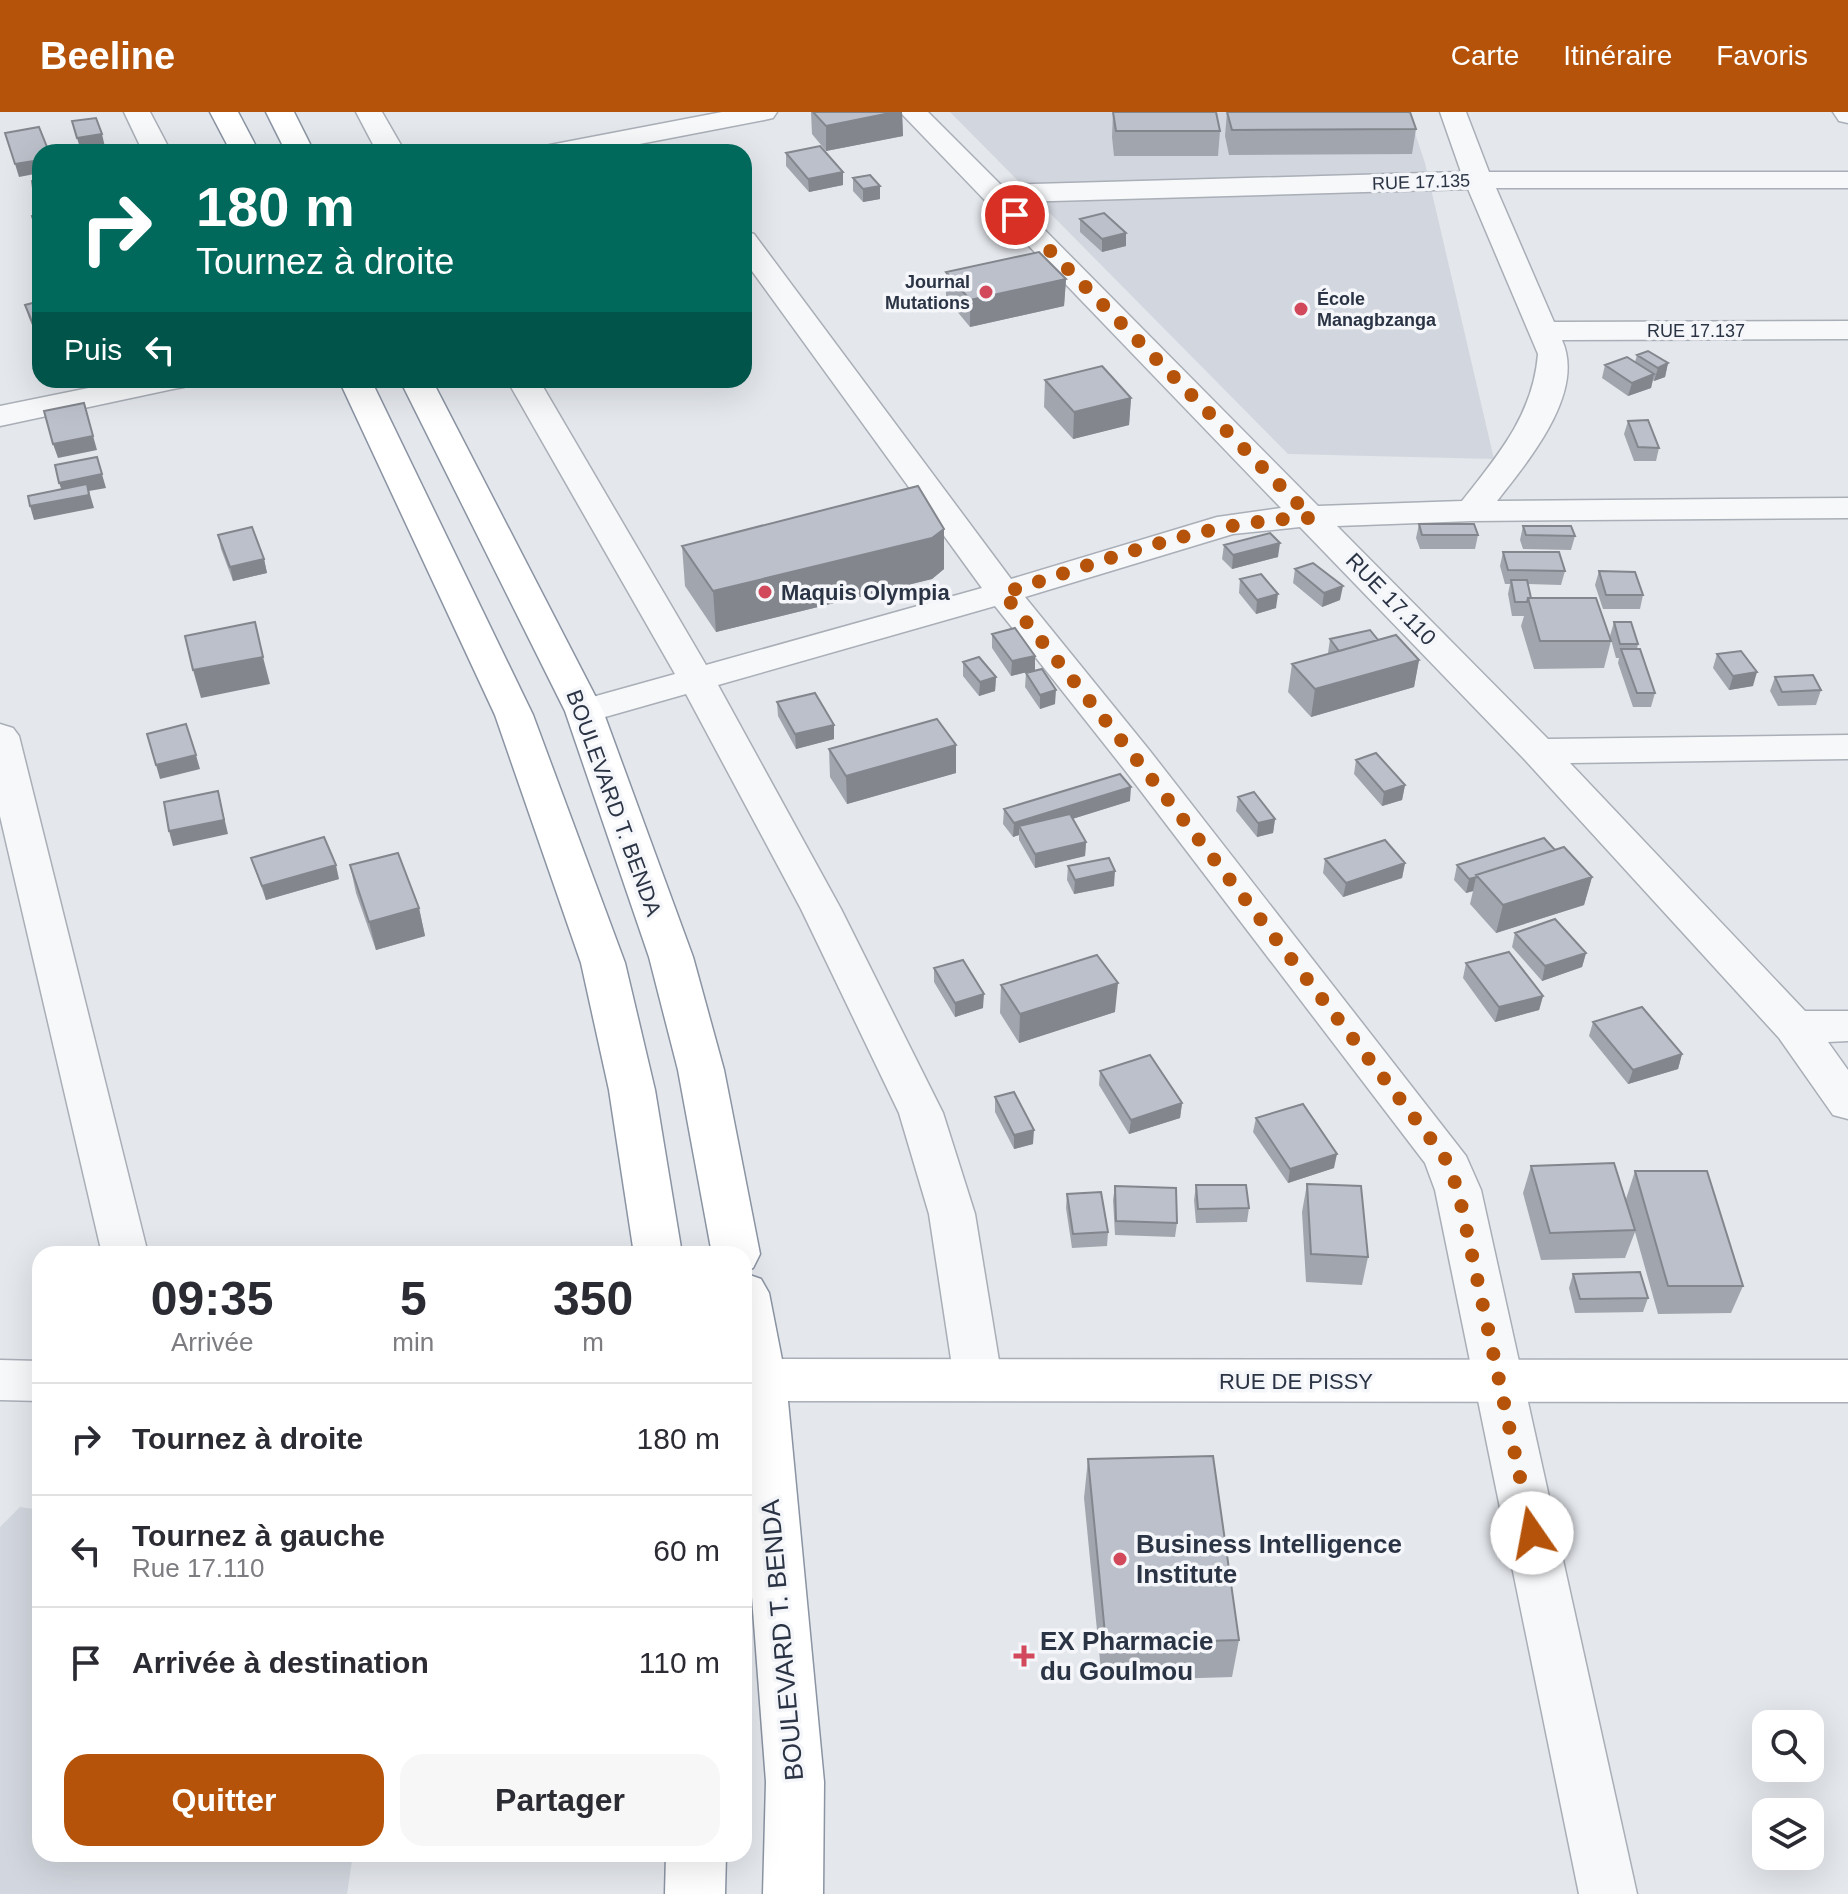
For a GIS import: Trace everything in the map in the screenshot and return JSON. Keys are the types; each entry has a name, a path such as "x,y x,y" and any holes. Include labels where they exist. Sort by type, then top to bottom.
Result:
{"main road":[{"path":"224,112 241,144"},
{"path":"280,112 296,144"},
{"path":"359,388 514,715 603,963 632,1090 657,1246"},
{"name":"BOULEVARD T. BENDA","path":"420,388 584,711 671,957 701,1070 734,1246"},
{"name":"BOULEVARD T. BENDA","path":"752,1380 795,1782 793,1894"},
{"name":"RUE DE PISSY","path":"752,1380 1848,1381"},
{"path":"695,1894 696,1862"}],"street":[{"path":"137,112 153,144"},
{"path":"369,112 387,144"},
{"path":"597,144 764,112"},
{"name":"RUE 17.110","path":"913,112 1538,751 1794,1027 1848,1103"},
{"path":"1453,112 1478,180 1553,354 1553,381 1534,429 1472,511"},
{"name":"RUE 17.135","path":"994,194 1478,180 1848,180"},
{"path":"752,251 1003,593 1137,760 1444,1156 1458,1190 1501,1382 1608,1894"},
{"name":"RUE 17.137","path":"1545,331 1848,330"},
{"path":"0,416 135,388"},
{"path":"528,388 697,680 821,909 921,1113 952,1214 978,1379"},
{"path":"584,711 1003,593 1229,524 1274,518 1472,511 1848,508"},
{"path":"0,736 123,1246"},
{"path":"1538,751 1848,747"},
{"path":"1794,1027 1848,1026"},
{"path":"0,1380 32,1381"}],"shaded area":[{"name":"École Managbzanga","path":"950,112 1408,112 1425,163 1494,459 1288,454"},
{"path":"20,1507 32,1509 32,1862 352,1862 347,1894 0,1894 0,1527"}],"building":[{"path":"813,112 895,112 826,126"},
{"path":"1113,112 1216,112 1220,131 1116,131"},
{"path":"1227,112 1410,112 1416,129 1232,130"},
{"path":"96,118 102,134 77,138 72,121"},
{"path":"39,127 46,144 32,144 32,161 15,164 5,133"},
{"path":"820,146 843,172 808,179 786,153"},
{"path":"870,175 880,186 863,189 853,178"},
{"path":"1104,213 1126,233 1102,239 1080,219"},
{"path":"1039,252 1066,279 970,300 946,272"},
{"path":"32,303 32,322 25,305"},
{"path":"1648,351 1668,363 1658,368 1637,355"},
{"path":"1627,357 1654,374 1632,383 1605,365"},
{"path":"1102,366 1131,398 1074,412 1045,380"},
{"path":"84,403 93,436 53,444 44,411"},
{"path":"1648,420 1659,448 1638,447 1628,421"},
{"path":"97,457 102,474 59,483 55,465"},
{"path":"87,484 89,495 30,506 28,496"},
{"path":"918,486 944,529 932,538 713,591 682,546"},
{"path":"1419,524 1474,524 1478,535 1422,535"},
{"path":"1523,526 1571,526 1575,536 1526,535"},
{"path":"252,527 264,559 230,567 218,535"},
{"path":"1270,533 1280,543 1233,555 1224,545"},
{"path":"1503,552 1559,552 1565,571 1508,570"},
{"path":"1313,563 1343,586 1324,593 1295,569"},
{"path":"1599,571 1635,572 1643,595 1606,595"},
{"path":"1261,574 1278,594 1257,600 1240,579"},
{"path":"1511,580 1527,580 1531,598 1527,602 1515,602"},
{"path":"1528,598 1596,598 1611,641 1540,641"},
{"path":"255,622 263,657 193,670 185,636"},
{"path":"1614,622 1631,622 1638,644 1620,644"},
{"path":"1015,628 1035,656 1012,661 992,634"},
{"path":"1370,630 1378,640 1339,651 1330,639"},
{"path":"1396,635 1419,660 1315,689 1292,664"},
{"path":"1621,649 1640,649 1655,693 1637,693"},
{"path":"1741,651 1757,672 1733,676 1717,654"},
{"path":"979,657 996,677 980,682 963,662"},
{"path":"1042,669 1056,690 1040,695 1026,673"},
{"path":"1813,675 1821,690 1782,692 1775,677"},
{"path":"815,693 834,725 795,734 777,702"},
{"path":"937,719 956,745 846,776 829,749"},
{"path":"186,724 196,755 156,765 147,734"},
{"path":"1376,753 1405,785 1384,792 1356,760"},
{"path":"1120,774 1131,787 1014,823 1004,809"},
{"path":"218,791 224,820 169,831 164,802"},
{"path":"1254,792 1275,819 1258,823 1238,797"},
{"path":"1070,814 1086,842 1035,854 1019,826"},
{"path":"324,837 336,865 262,886 251,858"},
{"path":"1544,838 1555,850 1477,877 1469,879 1457,865"},
{"path":"1385,840 1405,863 1346,883 1325,859"},
{"path":"1564,847 1592,877 1503,905 1476,875"},
{"path":"398,853 419,908 369,922 350,865"},
{"path":"1109,858 1115,871 1075,880 1068,866"},
{"path":"1555,919 1586,953 1545,966 1515,933"},
{"path":"1509,952 1543,996 1499,1007 1466,963"},
{"path":"1097,955 1118,983 1020,1014 1001,985"},
{"path":"963,960 984,994 955,1003 934,968"},
{"path":"1642,1007 1682,1054 1633,1070 1593,1022"},
{"path":"1150,1055 1182,1103 1131,1120 1100,1071"},
{"path":"1014,1092 1034,1130 1014,1135 995,1097"},
{"path":"1303,1104 1337,1154 1290,1169 1256,1118"},
{"path":"1614,1163 1635,1230 1550,1233 1531,1166"},
{"path":"1635,1171 1707,1171 1743,1286 1668,1286"},
{"path":"1307,1184 1361,1186 1368,1257 1311,1254"},
{"path":"1196,1185 1246,1185 1249,1208 1198,1209"},
{"path":"1115,1186 1176,1188 1177,1223 1116,1221"},
{"path":"1101,1192 1108,1232 1073,1234 1067,1194"},
{"path":"1640,1272 1648,1298 1580,1299 1573,1274"},
{"path":"1213,1456 1239,1640 1106,1644 1088,1459"}],"place":[{"name":"Journal Mutations","path":"986,292"},
{"name":"École Managbzanga","path":"1301,309"},
{"name":"Maquis Olympia","path":"765,592"},
{"name":"Business Intelligence Institute","path":"1120,1559"},
{"name":"EX Pharmacie du Goulmou","path":"1024,1656"}],"route":[{"path":"1015,215 1312,518 1274,518 1229,524 1003,593 1137,760 1444,1156 1458,1190 1532,1533"}]}
